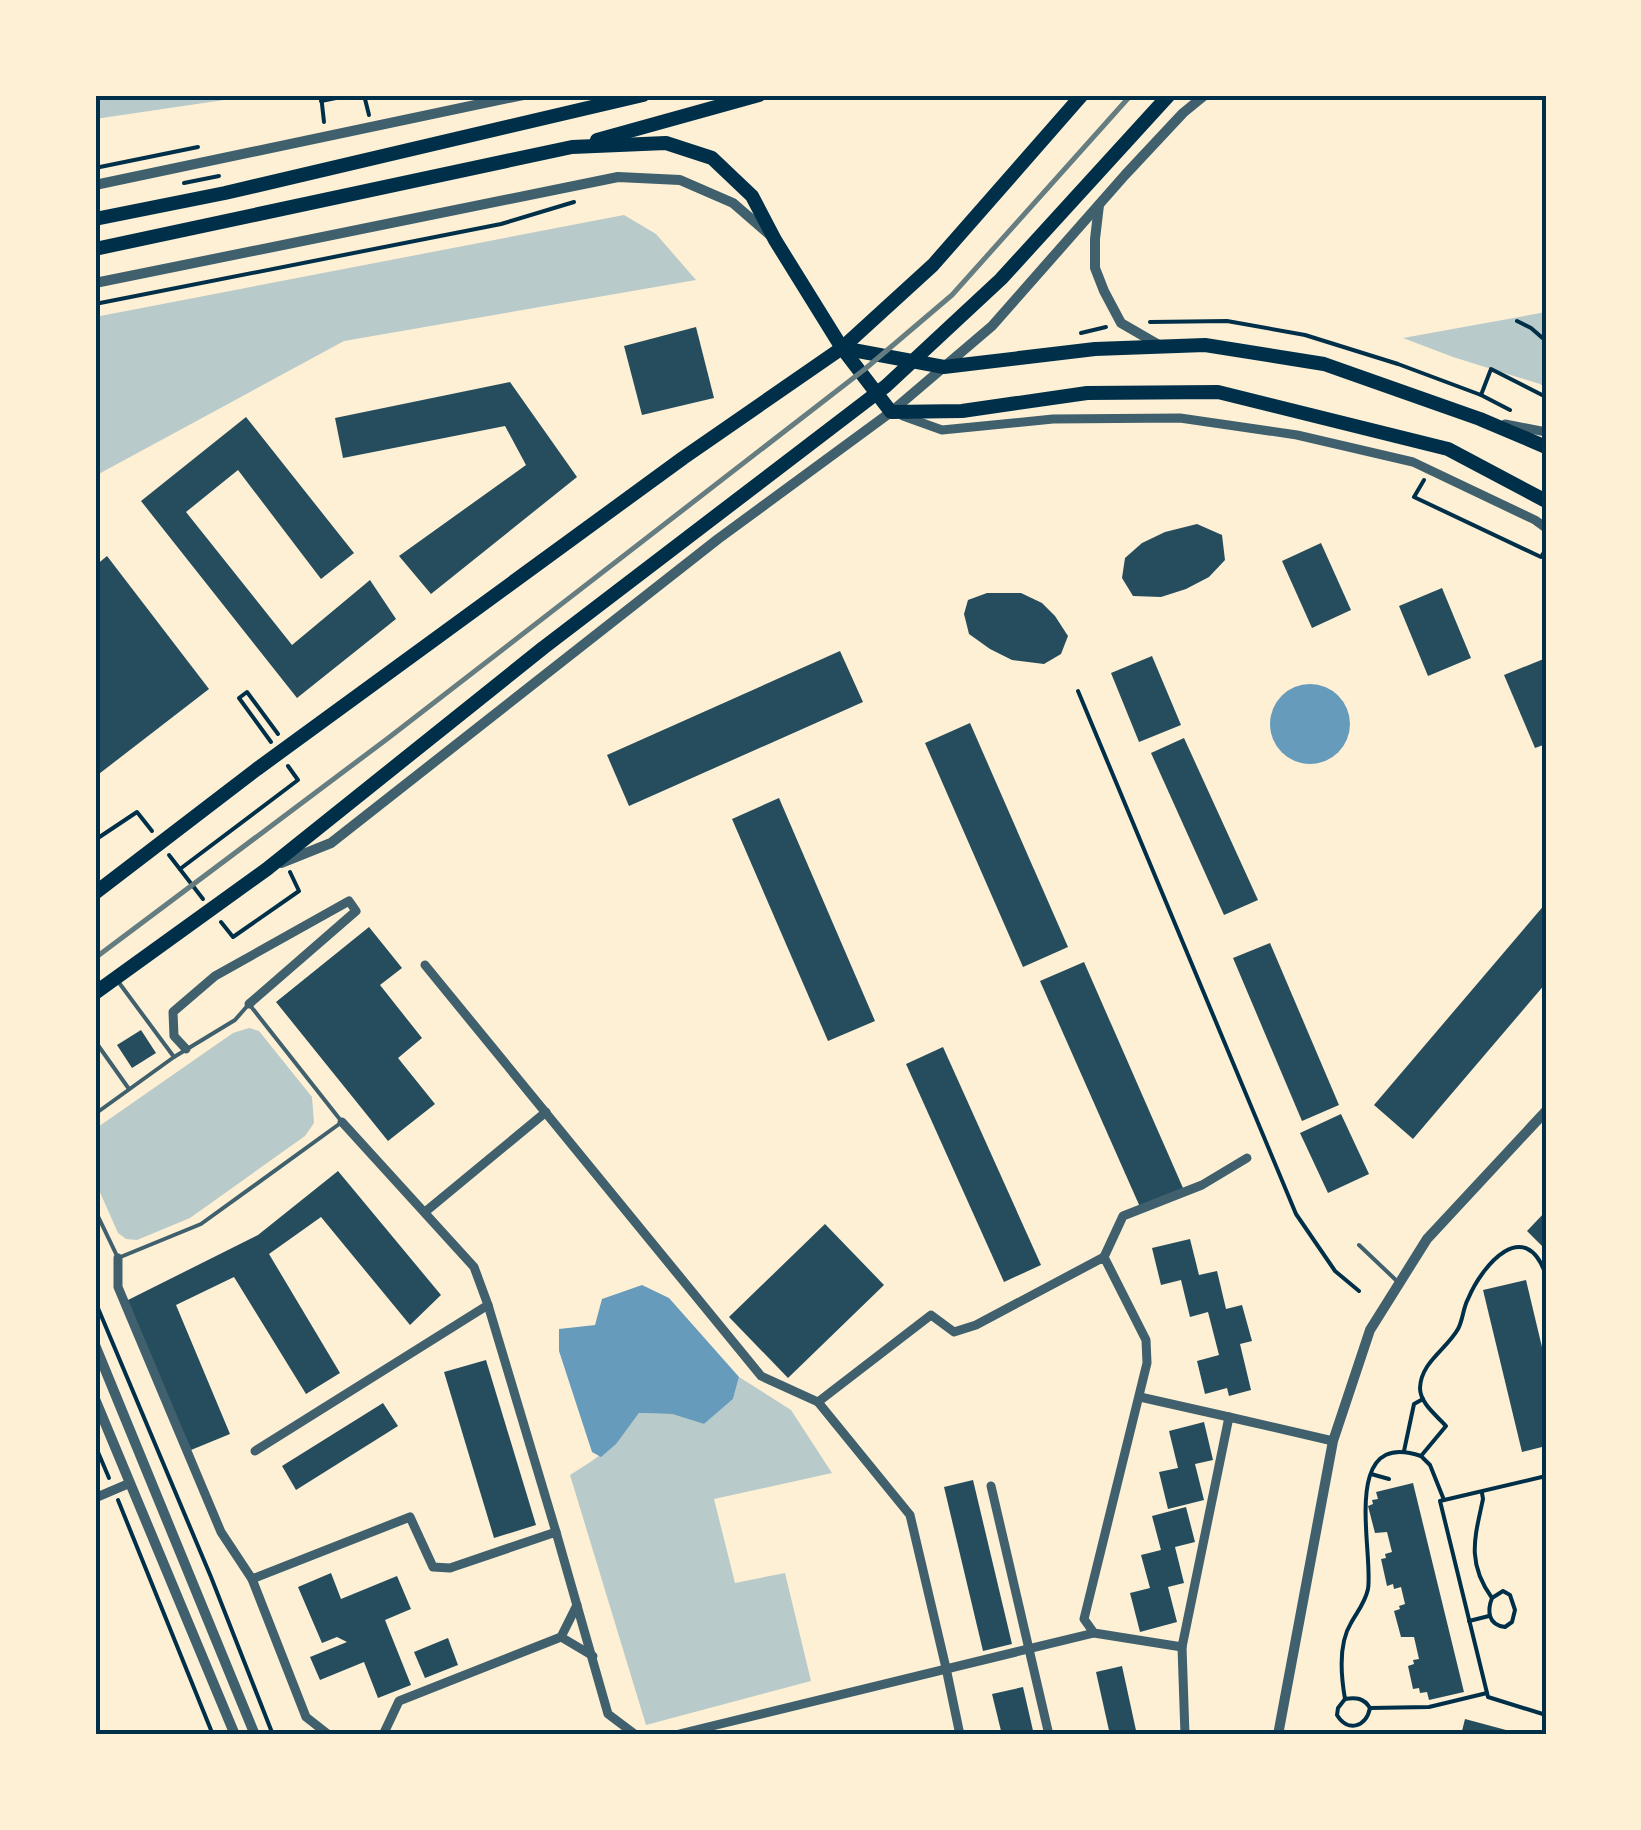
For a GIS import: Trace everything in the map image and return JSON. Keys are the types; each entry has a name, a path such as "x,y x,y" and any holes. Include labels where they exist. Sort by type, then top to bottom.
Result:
{"main road":[{"path":"95,219 226,193 643,95"},
{"path":"95,249 572,147 759,95"},
{"path":"95,893 398,666 842,348 933,265 1082,95"},
{"path":"95,993 266,869 542,648 886,386 1001,279 1169,95"},
{"path":"572,147 666,143 712,158 752,196 842,348 892,412 962,411 1087,393 1218,392 1448,449 1546,501"},
{"path":"842,348 944,367 1095,349 1204,344 1324,364 1480,419 1546,447"}],"street":[{"path":"95,184 523,95"},
{"path":"266,869 331,843 718,539 892,412 992,326 1183,113 1205,95"},
{"path":"95,283 618,177 680,180 733,203 775,240"},
{"path":"1100,204 1095,268 1104,290 1121,323 1162,346"},
{"path":"892,412 942,430 1053,420 1180,418 1297,435 1413,462 1546,528"},
{"path":"1480,419 1546,432"},
{"path":"186,1050 174,1036 173,1012 215,976 349,901 356,911 248,1004"},
{"path":"425,964 762,1376 818,1402 910,1515 960,1735"},
{"path":"1278,1735 1332,1441 1370,1330 1427,1239 1546,1111"},
{"path":"425,1212 546,1112"},
{"path":"342,1122 474,1266 608,1714 636,1735"},
{"path":"818,1402 931,1315 954,1332 976,1325 1104,1257 1122,1216 1202,1185 1246,1158"},
{"path":"1094,1633 1084,1619 1147,1363 1146,1340 1104,1257"},
{"path":"118,1258 118,1287 221,1532 252,1579 306,1717 329,1735"},
{"path":"254,1450 488,1305"},
{"path":"95,1345 255,1735"},
{"path":"1140,1397 1332,1441"},
{"path":"95,1399 235,1735"},
{"path":"1185,1735 1182,1647 1229,1417"},
{"path":"95,1498 130,1483"},
{"path":"991,1486 1049,1735"},
{"path":"252,1579 410,1516 433,1568 450,1568 556,1532"},
{"path":"384,1735 399,1701 562,1636 578,1604"},
{"path":"676,1735 1094,1633 1182,1647"},
{"path":"562,1636 593,1656"}],"lane":[{"path":"116,979 174,1057"},
{"path":"95,1114 174,1057 235,1020 248,1004 342,1122 201,1224 118,1258 95,1210"},
{"path":"95,1041 129,1089"},
{"path":"1359,1244 1399,1283"}],"path":[{"path":"324,122 321,98 351,95"},
{"path":"95,304 501,224 576,201"},
{"path":"351,244 352,254"},
{"path":"1518,320 1546,340"},
{"path":"1481,396 1492,369 1546,397"},
{"path":"1430,470 1414,497 1543,560 1546,548"},
{"path":"1078,691 1296,1214 1335,1271 1359,1291"},
{"path":"268,722 247,692 239,698 278,752"},
{"path":"180,869 298,780 288,766"},
{"path":"95,840 137,812"},
{"path":"170,856 196,892"},
{"path":"233,937 300,891 284,862"},
{"path":"1421,1456 1446,1426 1420,1393 1422,1375 1458,1329 1468,1297 1506,1249 1519,1246 1530,1250 1546,1275"},
{"path":"95,1301 274,1735"},
{"path":"1404,1452 1414,1404 1423,1398"},
{"path":"95,1445 213,1735"},
{"path":"1370,1708 1365,1722 1358,1726 1341,1722 1337,1715 1345,1699 1343,1649 1349,1625 1359,1613 1368,1586 1364,1519 1371,1474 1384,1457 1397,1452 1421,1456 1430,1465 1444,1500"},
{"path":"1371,1474 1389,1479"},
{"path":"1546,1476 1440,1501 1486,1693 1488,1697 1546,1715"},
{"path":"1481,1491 1483,1499 1473,1538 1478,1572 1492,1598"},
{"path":"1506,1592 1513,1599 1514,1615 1509,1626 1496,1625 1489,1616 1496,1594 1506,1592"},
{"path":"1469,1621 1489,1616"},
{"path":"1370,1708 1429,1707 1486,1693"},
{"path":"1345,1699 1356,1697 1370,1708"}],"shaded area":[{"path":"95,95 257,95 95,119"},
{"path":"624,215 656,234 696,280 344,341 95,476 95,317"},
{"path":"1546,312 1546,388 1403,338"},
{"path":"249,1028 259,1031 312,1097 314,1123 305,1136 190,1218 137,1240 126,1239 118,1233 95,1181 95,1129 233,1033"},
{"path":"739,1377 791,1410 832,1473 714,1499 735,1583 785,1573 811,1681 646,1725 570,1475 608,1448 639,1413 672,1414 704,1424 733,1399"}],"water":[{"path":"1310,684 1325,687 1338,696 1347,709 1347,739 1338,752 1325,761 1310,764 1295,761 1282,752 1273,739 1270,724 1273,709 1282,696 1295,687"},
{"path":"642,1285 669,1298 739,1377 733,1399 704,1424 672,1414 639,1413 601,1457 592,1452 559,1351 559,1329 595,1325 602,1299"}],"building":[{"path":"696,327 714,398 642,415 624,346"},
{"path":"510,382 577,477 431,594 399,556 526,465 505,426 343,458 335,418"},
{"path":"246,417 354,553 321,579 238,470 186,512 292,645 370,580 396,619 297,698 141,501"},
{"path":"1197,524 1222,535 1225,560 1209,577 1186,589 1161,597 1133,596 1122,578 1125,558 1142,543 1165,532"},
{"path":"1321,543 1351,610 1312,628 1282,561"},
{"path":"107,556 209,689 95,777 95,566"},
{"path":"1442,588 1471,658 1428,676 1399,606"},
{"path":"987,593 1021,593 1042,603 1068,636 1061,654 1044,664 1012,660 969,634 964,614 968,600"},
{"path":"840,651 863,702 629,806 607,755"},
{"path":"1152,656 1181,725 1139,742 1111,673"},
{"path":"1546,658 1546,744 1535,748 1504,675"},
{"path":"970,723 1068,947 1023,967 925,743"},
{"path":"1184,738 1258,900 1224,915 1151,753"},
{"path":"779,798 875,1021 828,1041 732,819"},
{"path":"1546,903 1546,983 1413,1139 1374,1105"},
{"path":"369,927 402,968 380,985 422,1038 398,1058 435,1104 388,1141 276,1002"},
{"path":"1270,943 1339,1105 1302,1121 1233,958"},
{"path":"1084,962 1183,1188 1140,1207 1040,981"},
{"path":"141,1030 156,1053 132,1068 117,1045"},
{"path":"943,1047 1041,1265 1004,1282 906,1064"},
{"path":"1341,1114 1369,1174 1328,1193 1300,1133"},
{"path":"338,1171 441,1295 410,1325 321,1217 269,1254 340,1373 306,1394 234,1277 176,1305 230,1434 191,1450 126,1301 258,1235"},
{"path":"1546,1211 1546,1250 1527,1231"},
{"path":"825,1224 884,1285 788,1378 729,1317"},
{"path":"1190,1239 1199,1275 1217,1271 1226,1309 1242,1305 1252,1341 1240,1344 1251,1390 1229,1396 1227,1388 1205,1394 1197,1361 1219,1355 1208,1312 1190,1317 1181,1280 1161,1285 1152,1248"},
{"path":"1526,1280 1546,1364 1546,1446 1522,1452 1483,1290"},
{"path":"486,1360 536,1525 494,1538 444,1372"},
{"path":"383,1403 398,1426 296,1490 282,1466"},
{"path":"1204,1422 1213,1460 1195,1464 1204,1500 1168,1509 1159,1472 1178,1468 1169,1431"},
{"path":"973,1480 1012,1644 983,1651 944,1487"},
{"path":"1413,1483 1464,1692 1429,1700 1427,1692 1413,1689 1408,1666 1419,1659 1414,1637 1401,1637 1394,1611 1405,1604 1401,1587 1387,1586 1381,1559 1392,1552 1387,1532 1375,1533 1368,1506 1378,1499 1376,1492"},
{"path":"1186,1507 1195,1542 1175,1547 1184,1583 1168,1587 1177,1622 1140,1632 1130,1593 1150,1588 1141,1555 1161,1550 1152,1516"},
{"path":"331,1573 341,1599 397,1576 411,1609 385,1620 411,1685 378,1698 364,1662 320,1680 310,1657 347,1642 337,1637 322,1643 298,1587"},
{"path":"448,1638 458,1665 425,1678 414,1652"},
{"path":"1122,1666 1137,1735 1110,1735 1096,1672"},
{"path":"1023,1687 1034,1735 1002,1735 992,1694"},
{"path":"1465,1719 1521,1734 1461,1735"}],"railway":[{"path":"95,958 387,739 865,369 952,295 1131,95"}]}
